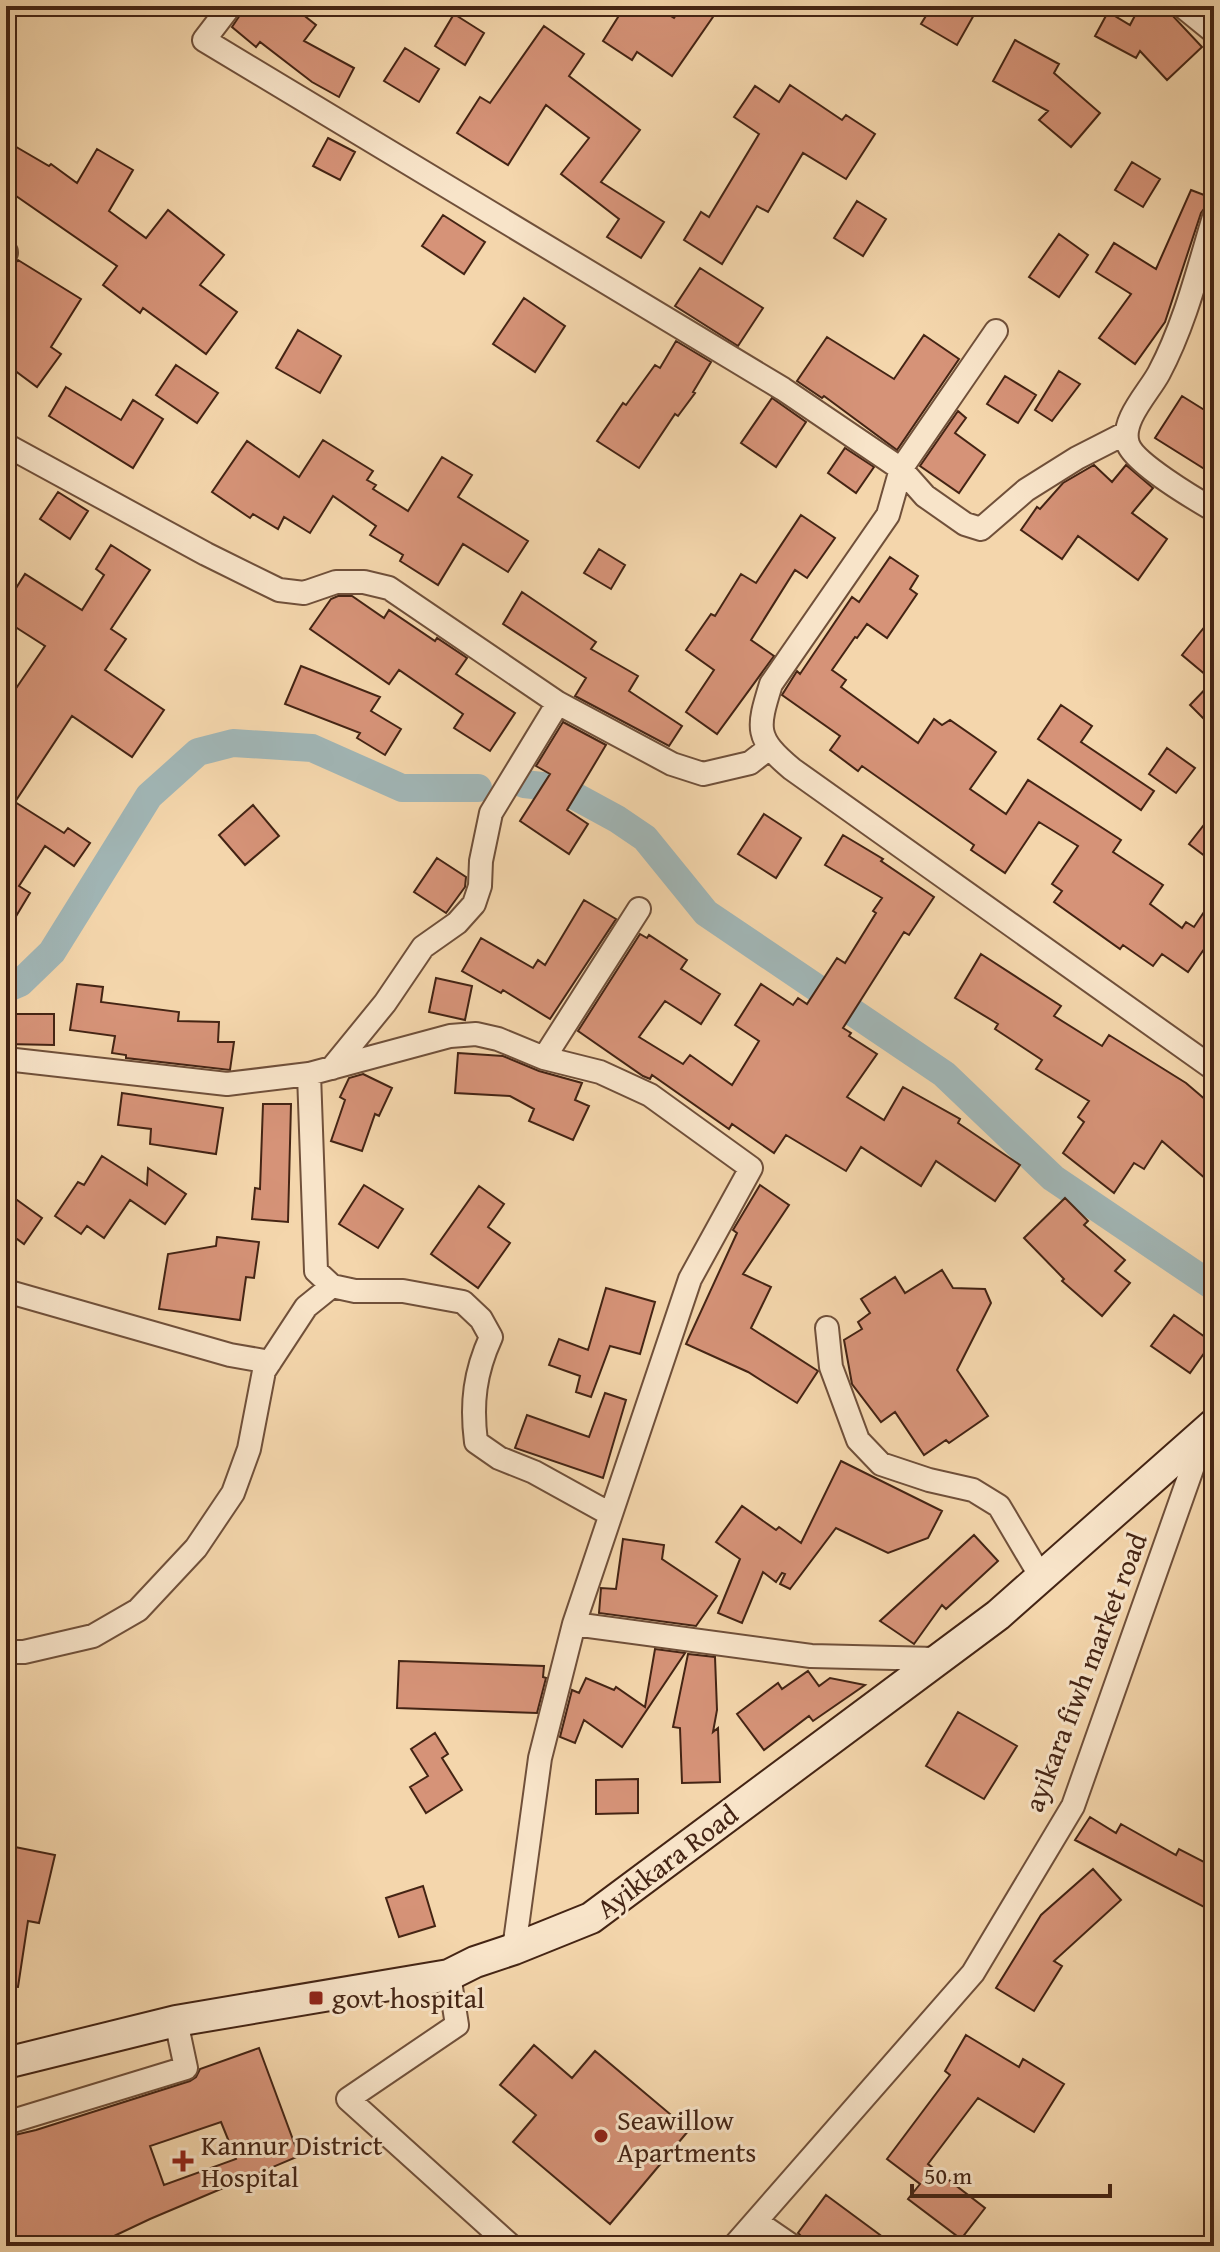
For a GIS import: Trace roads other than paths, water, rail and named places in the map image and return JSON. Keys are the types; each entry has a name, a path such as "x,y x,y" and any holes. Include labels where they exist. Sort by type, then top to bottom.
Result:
{"main road":[{"name":"Ayikkara Road","path":"6,2063 176,2021 449,1975 591,1918 998,1615 1210,1427"}],"street":[{"path":"230,6 204,40 783,389 901,469 925,496 965,524 981,529 1026,490 1077,458 1126,433"},
{"path":"1182,6 1214,32"},
{"path":"1214,217 1172,347 1126,433 1128,446 1133,453 1167,480 1214,510"},
{"path":"996,331 901,469 888,515 771,684 762,712 763,733 768,749 792,769 1214,1069"},
{"path":"6,445 206,554 279,590 304,593 336,582 364,582 389,588 558,703 672,764 703,774 750,763 768,749"},
{"path":"332,1068 385,1003 423,947 457,923 474,904 480,886 481,861 491,813 558,703"},
{"path":"544,1058 639,909"},
{"path":"6,1059 227,1084 309,1074 450,1036 476,1034 498,1039 544,1058 600,1072 650,1095 751,1168 690,1279 574,1624 540,1758 514,1949"},
{"path":"309,1074 316,1271 332,1286 355,1291 403,1291 463,1302 481,1319 491,1337 474,1386 472,1415 476,1442 499,1458 534,1472 610,1514"},
{"path":"6,1652 24,1652 93,1636 138,1610 196,1548 233,1493 249,1449 264,1371 306,1307 332,1286"},
{"path":"6,1291 230,1355 270,1362"},
{"path":"827,1328 831,1367 858,1440 881,1464 973,1490 999,1506 1041,1577"},
{"name":"ayikara fiwh market road","path":"734,2246 973,1973 1073,1806 1210,1427"},
{"path":"574,1624 811,1656 936,1659"},
{"path":"449,1975 457,2025 348,2099 511,2246"},
{"path":"6,2123 186,2068 176,2021"},
{"path":"757,2222 792,2246"}],"waterway":[{"path":"6,989 20,983 52,952 149,796 198,752 233,743 312,748 402,788 478,788"},
{"path":"524,784 560,788 645,838 706,913 944,1074 1053,1178 1214,1287"}],"place":[{"name":"govt hospital","path":"316,1998"},
{"name":"Seawillow Apartments","path":"601,2136"},
{"name":"Kannur District Hospital","path":"183,2161"}]}
